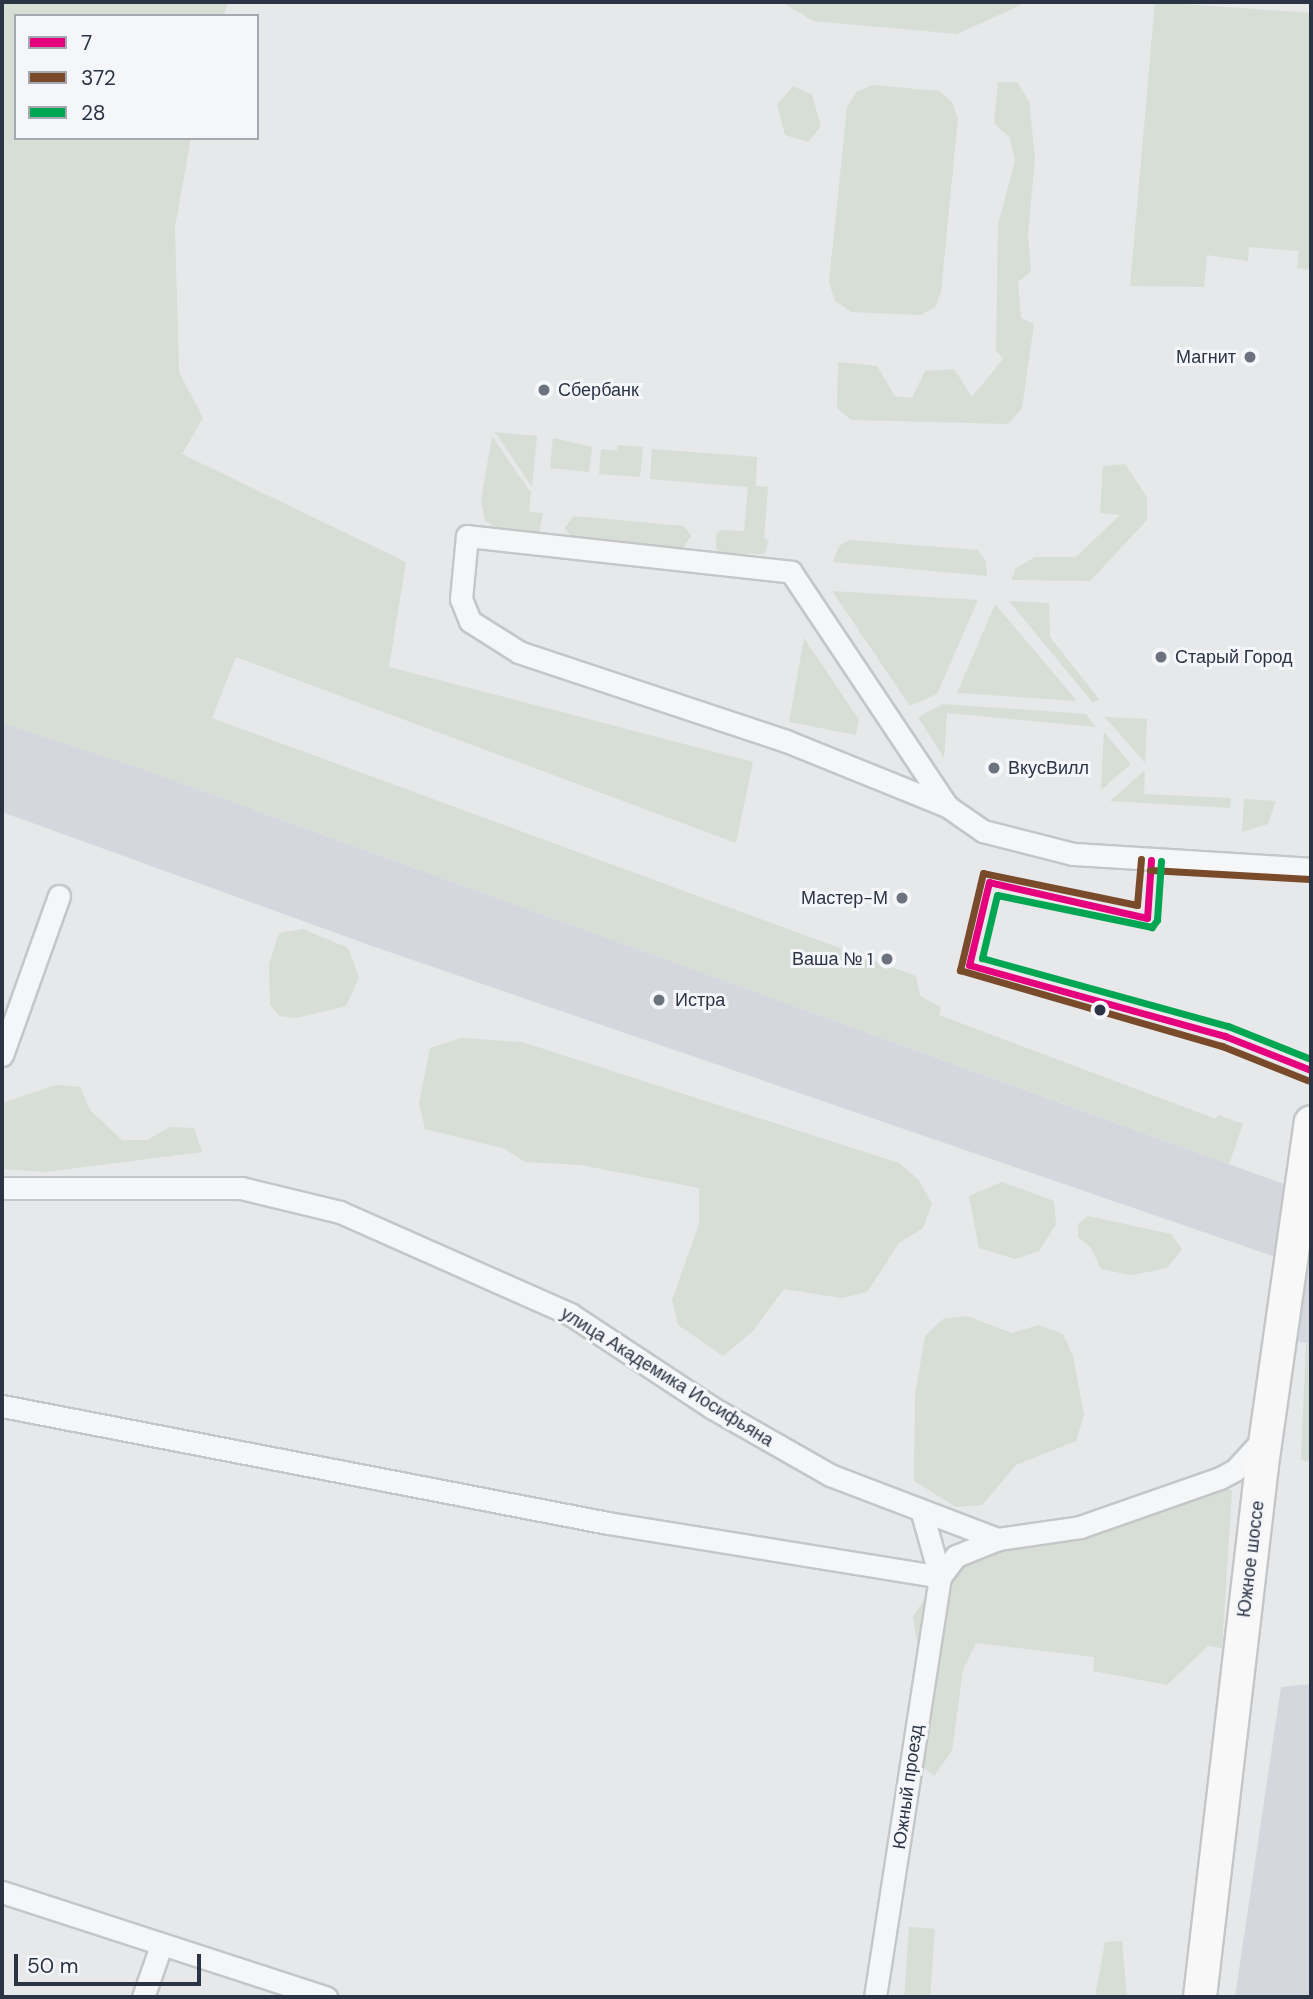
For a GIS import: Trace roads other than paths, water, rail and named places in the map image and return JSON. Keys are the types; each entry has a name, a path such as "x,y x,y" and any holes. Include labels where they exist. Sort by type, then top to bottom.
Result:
{"main road":[{"name":"Южное шоссе","path":"1200,1997 1266,1435 1311,1122"}],"street":[{"path":"947,806 791,572 467,536 461,600 470,621 519,652 786,741 947,806 983,831 1073,854 1311,869"},
{"path":"2,1055 59,896"},
{"name":"улица Академика Иосифьяна","path":"2,1188 241,1188 340,1212 570,1314 711,1408 830,1475 922,1513 998,1539 1080,1527 1220,1479 1235,1470 1266,1435"},
{"path":"2,1406 608,1523 940,1577"},
{"path":"922,1513 940,1577"},
{"path":"940,1577 956,1556 998,1539"},
{"name":"Южный проезд","path":"875,1997 940,1577"},
{"path":"2,1892 161,1946 326,1997"},
{"path":"143,1997 161,1946"}],"place":[{"name":"Магнит","path":"1250,357"},
{"name":"Сбербанк","path":"544,390"},
{"name":"Старый Город","path":"1161,657"},
{"name":"ВкусВилл","path":"994,768"},
{"name":"Мастер-М","path":"902,898"},
{"name":"Ваша № 1","path":"887,959"},
{"name":"Истра","path":"659,1000"}]}
